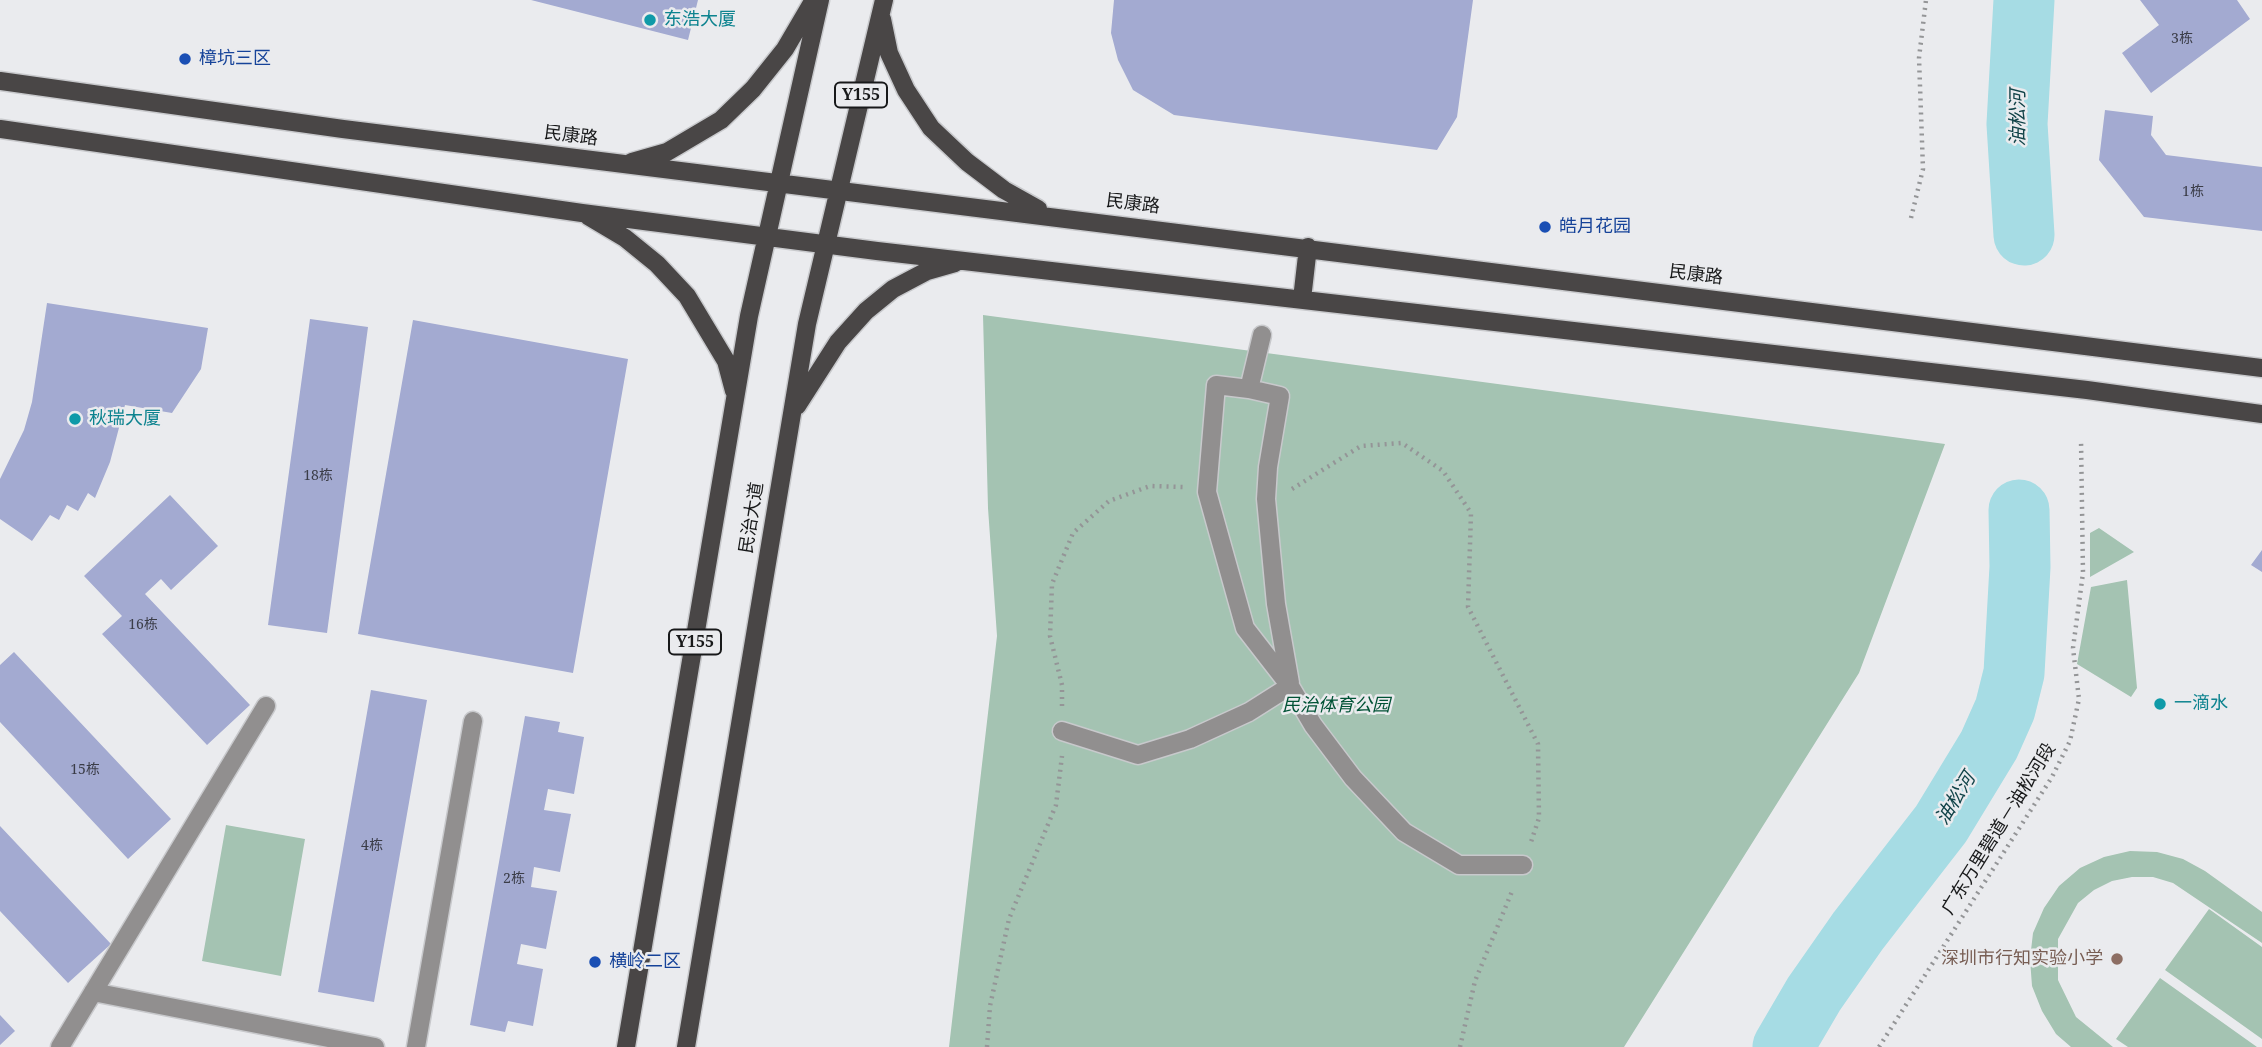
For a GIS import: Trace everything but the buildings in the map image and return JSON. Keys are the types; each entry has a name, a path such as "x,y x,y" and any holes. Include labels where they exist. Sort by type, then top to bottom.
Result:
{"main road":[{"path":"624,164 667,152 721,120 753,89 785,49 813,0"},
{"name":"民治大道","path":"626,1047 765,237 820,0"},
{"path":"883,6 889,53 906,90 932,128 967,162 1004,190 1047,215"},
{"name":"民治大道","path":"687,1047 790,418 824,244 883,6"},
{"name":"民康路","path":"0,80 343,129 1308,247 2262,368"},
{"path":"0,128 765,237 2087,390 2262,414"},
{"path":"582,213 625,238 657,264 687,296 726,361 736,400"},
{"path":"1302,299 1308,247"},
{"path":"790,418 838,342 866,311 893,289 927,271 965,260"}],"street":[{"path":"1249,389 1262,335"},
{"path":"1290,686 1276,604 1266,499 1268,467 1280,396 1216,385 1207,492 1245,628 1290,686 1313,724 1353,778 1404,832 1459,865 1523,864"},
{"path":"1062,732 1138,755 1190,739 1249,712 1290,686"},
{"path":"60,1047 266,706"},
{"path":"416,1047 473,721"},
{"path":"93,992 375,1047"}],"path":[{"path":"1911,218 1923,169 1919,58 1926,0"},
{"name":"广东万里碧道－油松河段","path":"1879,1047 2052,777 2070,741 2079,699 2073,648 2083,573 2081,439"},
{"path":"1266,499 1277,498 1361,446 1402,443 1443,471 1471,513 1468,607 1538,744 1539,818 1475,981 1460,1047"}],"green space":[{"name":"民治体育公园","path":"983,315 1945,444 1859,673 1624,1047 949,1047 997,636 988,508"},
{"path":"2099,528 2134,552 2090,577 2090,533"},
{"path":"2127,580 2137,688 2131,697 2077,664 2091,587"},
{"path":"226,825 305,839 281,976 202,961"},
{"path":"2130,851 2157,852 2183,859 2205,871 2262,912 2262,943 2173,883 2153,877 2132,877 2112,881 2094,890 2078,903 2058,939 2058,980 2076,1017 2113,1047 2071,1047 2056,1034 2042,1011 2032,986 2030,959 2033,933 2044,908 2059,886 2080,868 2104,857"},
{"path":"2209,909 2262,947 2262,1039 2165,970"},
{"path":"2160,978 2257,1047 2128,1047 2116,1039"}],"waterway":[{"name":"油松河","path":"2024,0 2017,124 2024,235"},
{"name":"油松河","path":"1783,1047 1814,994 1858,931 1941,824 1989,745 2005,709 2014,673 2020,567 2019,510"}],"place":[{"name":"东浩大厦","path":"650,20"},
{"name":"樟坑三区","path":"185,59"},
{"name":"皓月花园","path":"1545,227"},
{"name":"秋瑞大厦","path":"75,419"},
{"name":"一滴水","path":"2160,704"},
{"name":"深圳市行知实验小学","path":"2117,959"},
{"name":"横岭二区","path":"595,962"}]}
